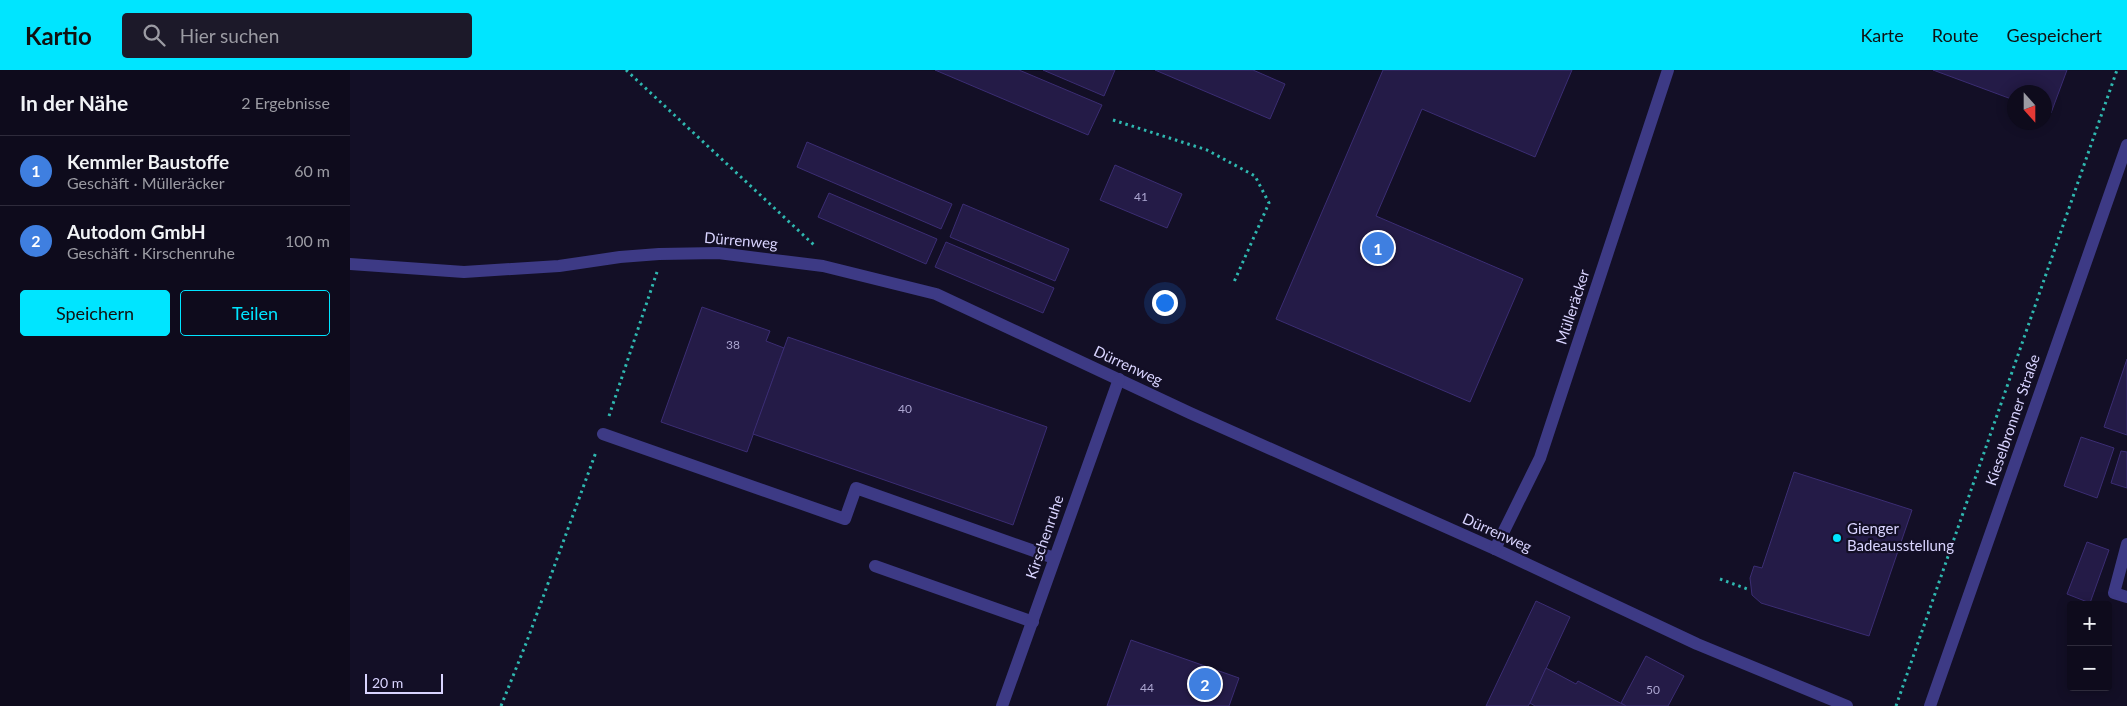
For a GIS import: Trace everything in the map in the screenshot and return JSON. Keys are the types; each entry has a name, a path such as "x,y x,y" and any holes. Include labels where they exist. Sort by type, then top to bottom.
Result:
{"street":[{"name":"Mülleräcker","path":"1495,549 1540,458 1668,70"},
{"name":"Kieselbronner Straße","path":"1930,706 2127,145"},
{"name":"Dürrenweg","path":"350,264 464,272 560,266 659,254 718,253 818,266 936,294 1190,413 1495,549 1697,644 1847,706"},
{"name":"Kirschenruhe","path":"1002,706 1119,379"},
{"path":"603,434 845,519 856,488 1054,558"},
{"path":"2127,544 2114,593 2127,597"},
{"path":"875,566 1033,622"}],"path":[{"path":"626,70 813,243 818,254 818,266"},
{"path":"1896,706 2117,70"},
{"path":"1113,120 1207,150 1255,176 1269,203 1234,282"},
{"path":"1720,580 1750,590"},
{"path":"501,706 527,641"}],"building":[{"path":"935,70 1019,70 1102,105 1088,135"},
{"path":"1043,70 1115,70 1104,96"},
{"path":"1155,70 1253,70 1285,84 1270,119"},
{"path":"1383,70 1572,70 1535,157 1422,109 1376,216 1523,279 1470,402 1276,319"},
{"path":"1933,70 2067,70 2052,110 2052,85 2007,85 2007,97"},
{"path":"807,142 952,204 941,229 797,167"},
{"path":"1115,165 1182,194 1167,228 1100,200"},
{"path":"829,193 937,239 926,264 818,217"},
{"path":"963,204 1069,249 1055,281 950,237"},
{"path":"946,242 1054,288 1043,313 935,267"},
{"path":"702,307 770,331 766,341 784,348 747,452 661,422"},
{"path":"788,337 1047,427 1013,525 753,434"},
{"path":"2127,359 2127,435 2104,427"},
{"path":"2081,437 2114,448 2097,498 2064,486"},
{"path":"2121,451 2127,452 2127,488 2111,483"},
{"name":"Gienger Badeausstellung","path":"1794,472 1912,510 1869,636 1761,603 1752,595 1750,578 1754,566 1762,568"},
{"path":"2087,542 2109,550 2091,601 2085,601 2067,594"},
{"path":"1536,601 1570,617 1530,703 1528,706 1486,706"},
{"path":"1131,640 1239,678 1229,706 1107,706"},
{"path":"1646,656 1684,676 1668,706 1626,706 1621,703"},
{"path":"1546,668 1576,684 1578,681 1626,706 1535,706 1530,703"}],"place":[{"name":"Kemmler Baustoffe","path":"1378,248"},
{"name":"Gienger Badeausstellung","path":"1837,538"},
{"name":"Autodom GmbH","path":"1205,684"}]}
